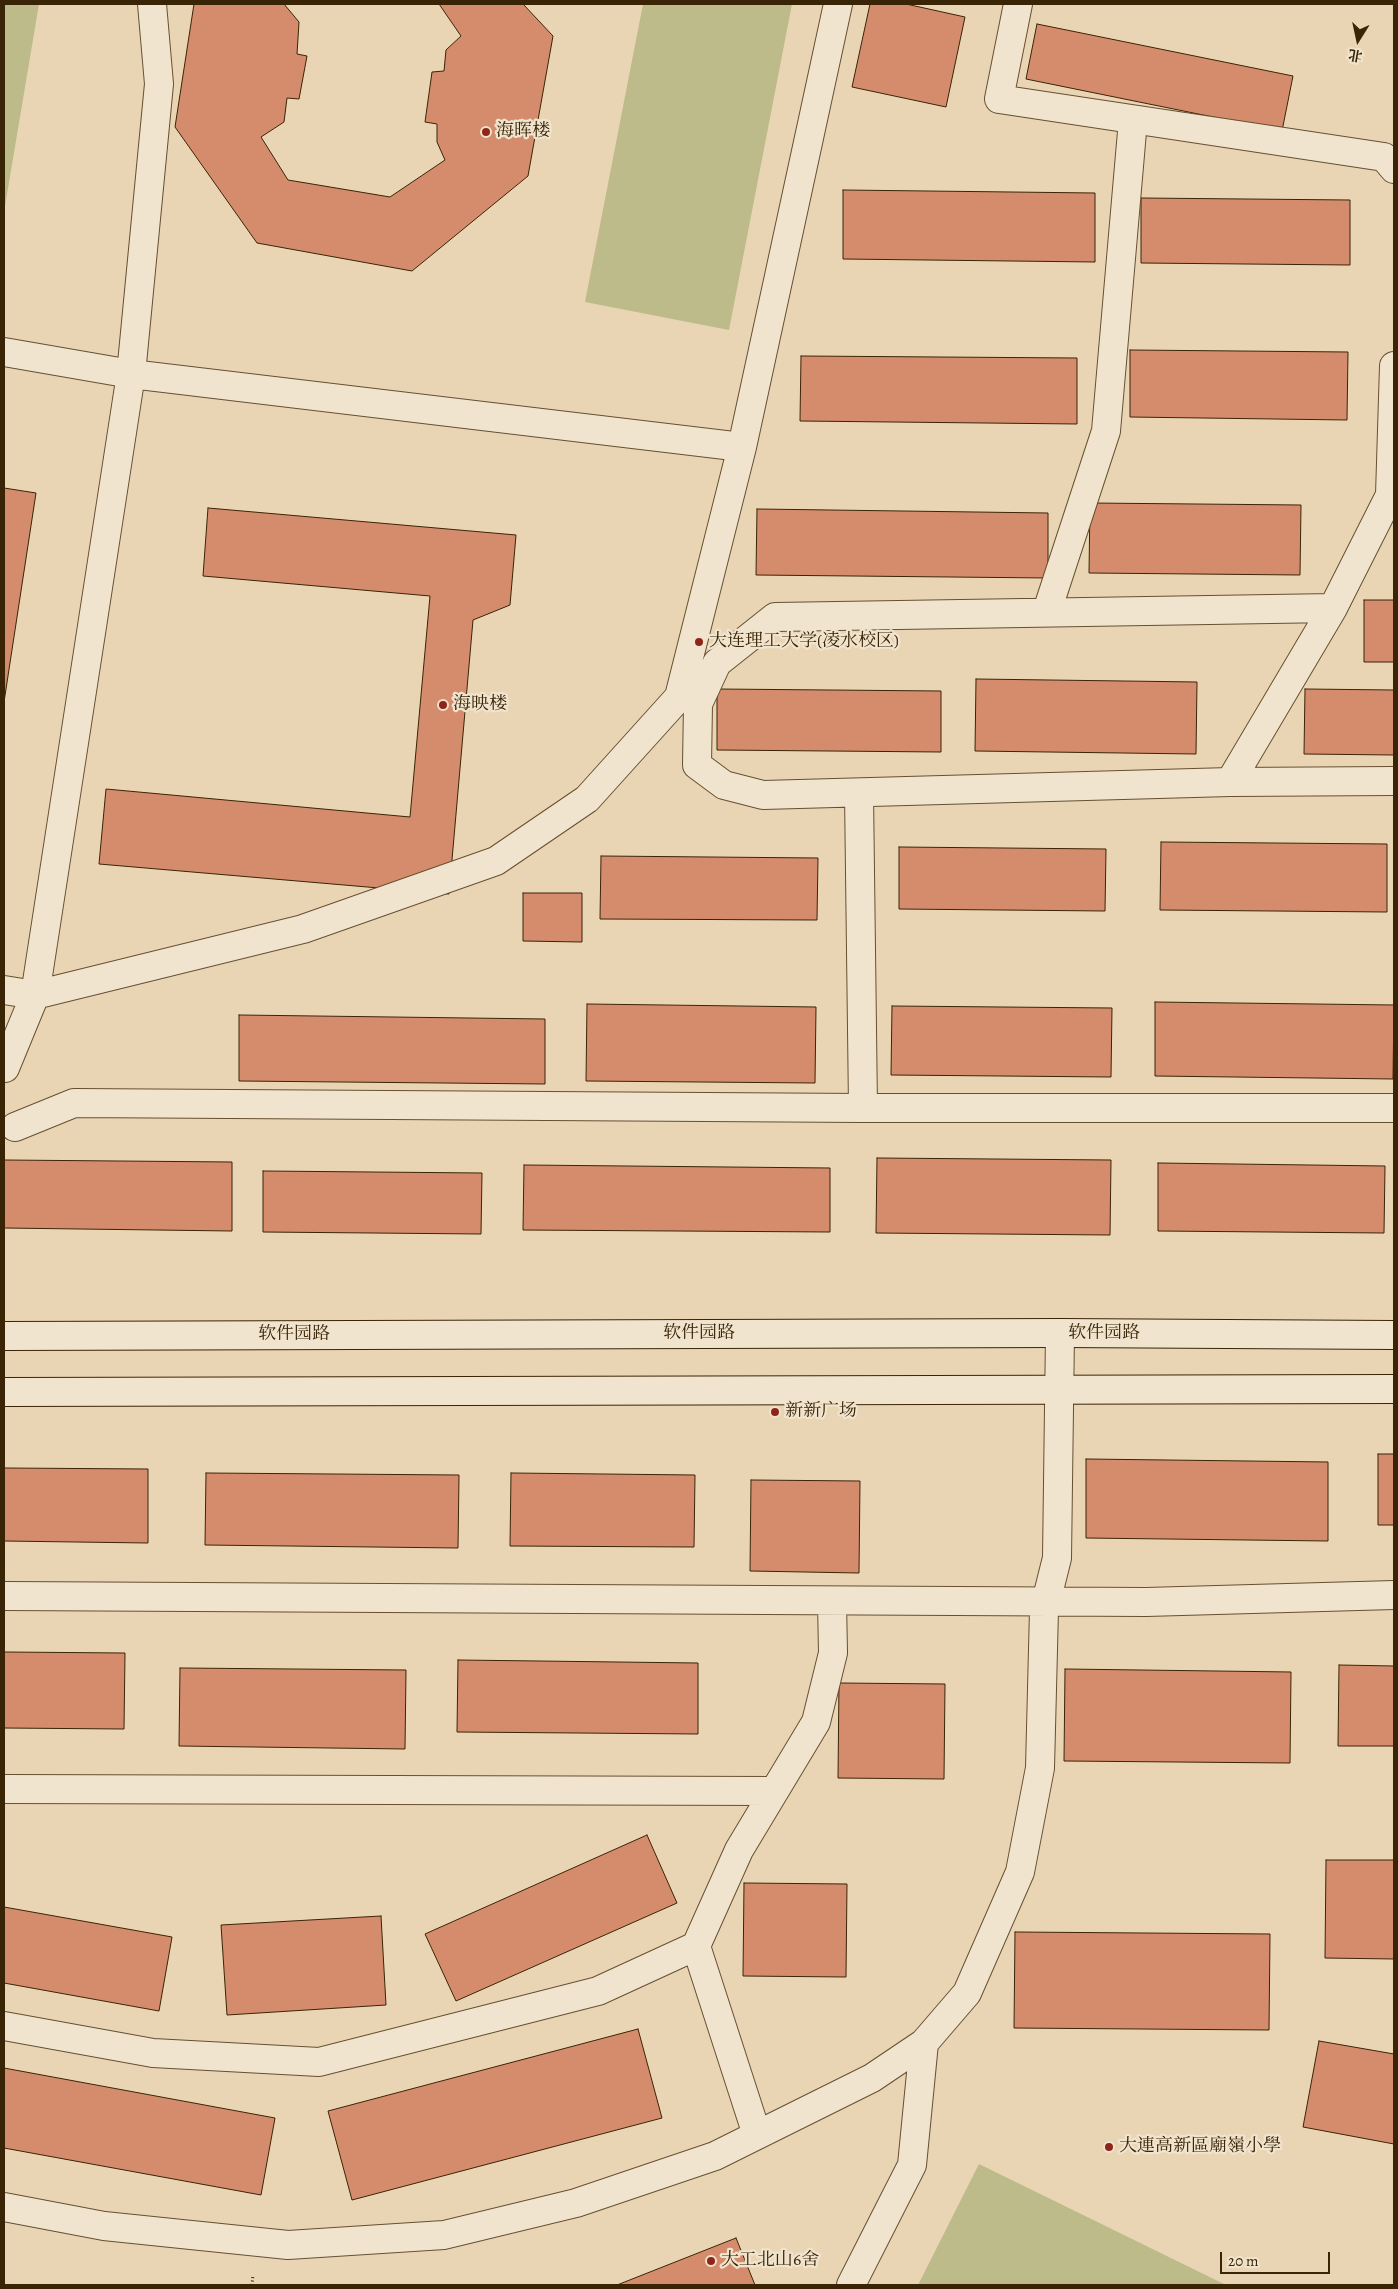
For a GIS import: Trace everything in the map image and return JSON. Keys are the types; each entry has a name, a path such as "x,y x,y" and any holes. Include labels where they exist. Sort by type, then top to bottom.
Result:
{"street":[{"path":"5,1068 34,995 131,374 159,84 152,4"},
{"path":"4,990 34,995 303,929 496,861 586,800 679,697 742,447 838,4"},
{"path":"1018,4 999,99 1384,157 1394,168"},
{"path":"1047,611 1106,431 1133,120"},
{"path":"4,352 131,374 742,447"},
{"path":"1230,782 1333,608 1390,495 1394,366"},
{"path":"1333,608 1047,611 774,617 717,663 698,704 697,765 724,786 763,796 1230,782 1394,781"},
{"path":"859,793 863,1108"},
{"path":"15,1128 74,1104 863,1108 1394,1108"},
{"path":"4,2207 104,2226 288,2245 444,2235 576,2203 715,2156 872,2078 924,2042 967,1993 1020,1872 1040,1768 1044,1610 1058,1558 1060,1333"},
{"name":"软件园路","path":"4,1336 1060,1333 1394,1335"},
{"path":"4,1392 1394,1389"},
{"path":"4,1596 1146,1602 1394,1596"},
{"path":"4,2026 153,2053 319,2062 598,1991 696,1946 739,1850 816,1722 833,1653 832,1600"},
{"path":"4,1789 774,1792"},
{"path":"696,1946 757,2135"},
{"path":"851,2285 912,2165 924,2042"}],"shaded area":[{"path":"4,4 39,4 4,212"},
{"path":"643,4 792,4 729,330 585,302"},
{"path":"979,2164 1226,2285 918,2285"}],"building":[{"name":"海晖楼","path":"194,4 284,4 299,22 297,54 307,56 299,99 287,98 284,122 261,137 288,180 390,197 445,160 437,142 437,124 425,122 432,72 444,71 446,50 461,36 439,4 523,4 553,36 528,176 412,271 257,243 175,127"},
{"path":"870,4 906,4 965,17 946,107 852,87"},
{"path":"1037,24 1293,76 1282,131 1026,79"},
{"path":"843,190 1095,193 1095,262 843,259"},
{"path":"1141,198 1350,200 1350,265 1141,263"},
{"path":"1130,350 1348,352 1347,420 1130,417"},
{"path":"801,356 1077,358 1077,424 800,421"},
{"path":"4,488 36,493 4,702"},
{"path":"1090,503 1301,505 1300,575 1089,573"},
{"name":"海映楼","path":"208,508 516,535 510,605 473,620 449,894 99,864 106,789 410,817 430,596 203,576"},
{"path":"757,509 1048,513 1048,578 756,575"},
{"path":"1364,600 1394,600 1394,662 1364,662"},
{"path":"976,679 1197,682 1196,754 975,751"},
{"path":"717,689 941,691 941,752 717,750"},
{"path":"1305,689 1394,690 1394,755 1304,754"},
{"path":"1161,842 1387,844 1387,912 1160,910"},
{"path":"899,847 1106,849 1105,911 899,909"},
{"path":"601,856 818,858 817,920 600,919"},
{"path":"523,893 582,893 582,942 523,941"},
{"path":"1155,1002 1394,1005 1393,1079 1155,1076"},
{"path":"587,1004 816,1007 815,1083 586,1081"},
{"path":"892,1006 1112,1008 1111,1077 891,1075"},
{"path":"239,1015 545,1019 545,1084 239,1081"},
{"path":"877,1158 1111,1160 1110,1235 876,1233"},
{"path":"4,1160 232,1162 232,1231 4,1228"},
{"path":"1158,1163 1385,1166 1384,1233 1158,1231"},
{"path":"524,1165 830,1168 830,1232 523,1230"},
{"path":"263,1171 482,1173 481,1234 263,1232"},
{"path":"1378,1454 1394,1454 1394,1525 1378,1525"},
{"path":"1086,1459 1328,1462 1328,1541 1086,1538"},
{"path":"4,1468 148,1469 148,1543 4,1541"},
{"path":"206,1473 459,1475 458,1548 205,1545"},
{"path":"511,1473 695,1475 694,1547 510,1546"},
{"path":"751,1480 860,1481 859,1573 750,1571"},
{"path":"4,1652 125,1653 124,1729 4,1728"},
{"path":"458,1660 698,1663 698,1734 457,1732"},
{"path":"1339,1665 1394,1666 1394,1746 1338,1746"},
{"path":"180,1668 406,1670 405,1749 179,1746"},
{"path":"1065,1669 1291,1672 1290,1763 1064,1761"},
{"path":"839,1683 945,1684 944,1779 838,1778"},
{"path":"647,1835 677,1903 456,2001 425,1934"},
{"path":"1326,1860 1394,1860 1394,1959 1325,1958"},
{"path":"744,1883 847,1884 846,1977 743,1976"},
{"path":"4,1907 172,1937 159,2011 4,1983"},
{"path":"381,1916 386,2005 227,2015 221,1925"},
{"path":"1015,1932 1270,1934 1269,2030 1014,2028"},
{"path":"638,2029 662,2118 352,2200 328,2111"},
{"path":"1319,2041 1394,2054 1394,2144 1303,2127"},
{"path":"4,2068 275,2118 261,2195 4,2148"},
{"name":"大工北山6舍","path":"736,2238 755,2285 617,2285"}],"place":[{"name":"海晖楼","path":"486,132"},
{"name":"大连理工大学(凌水校区)","path":"699,642"},
{"name":"海映楼","path":"443,705"},
{"name":"新新广场","path":"775,1412"},
{"name":"大連高新區廟嶺小學","path":"1109,2147"},
{"name":"大工北山6舍","path":"711,2261"}]}
